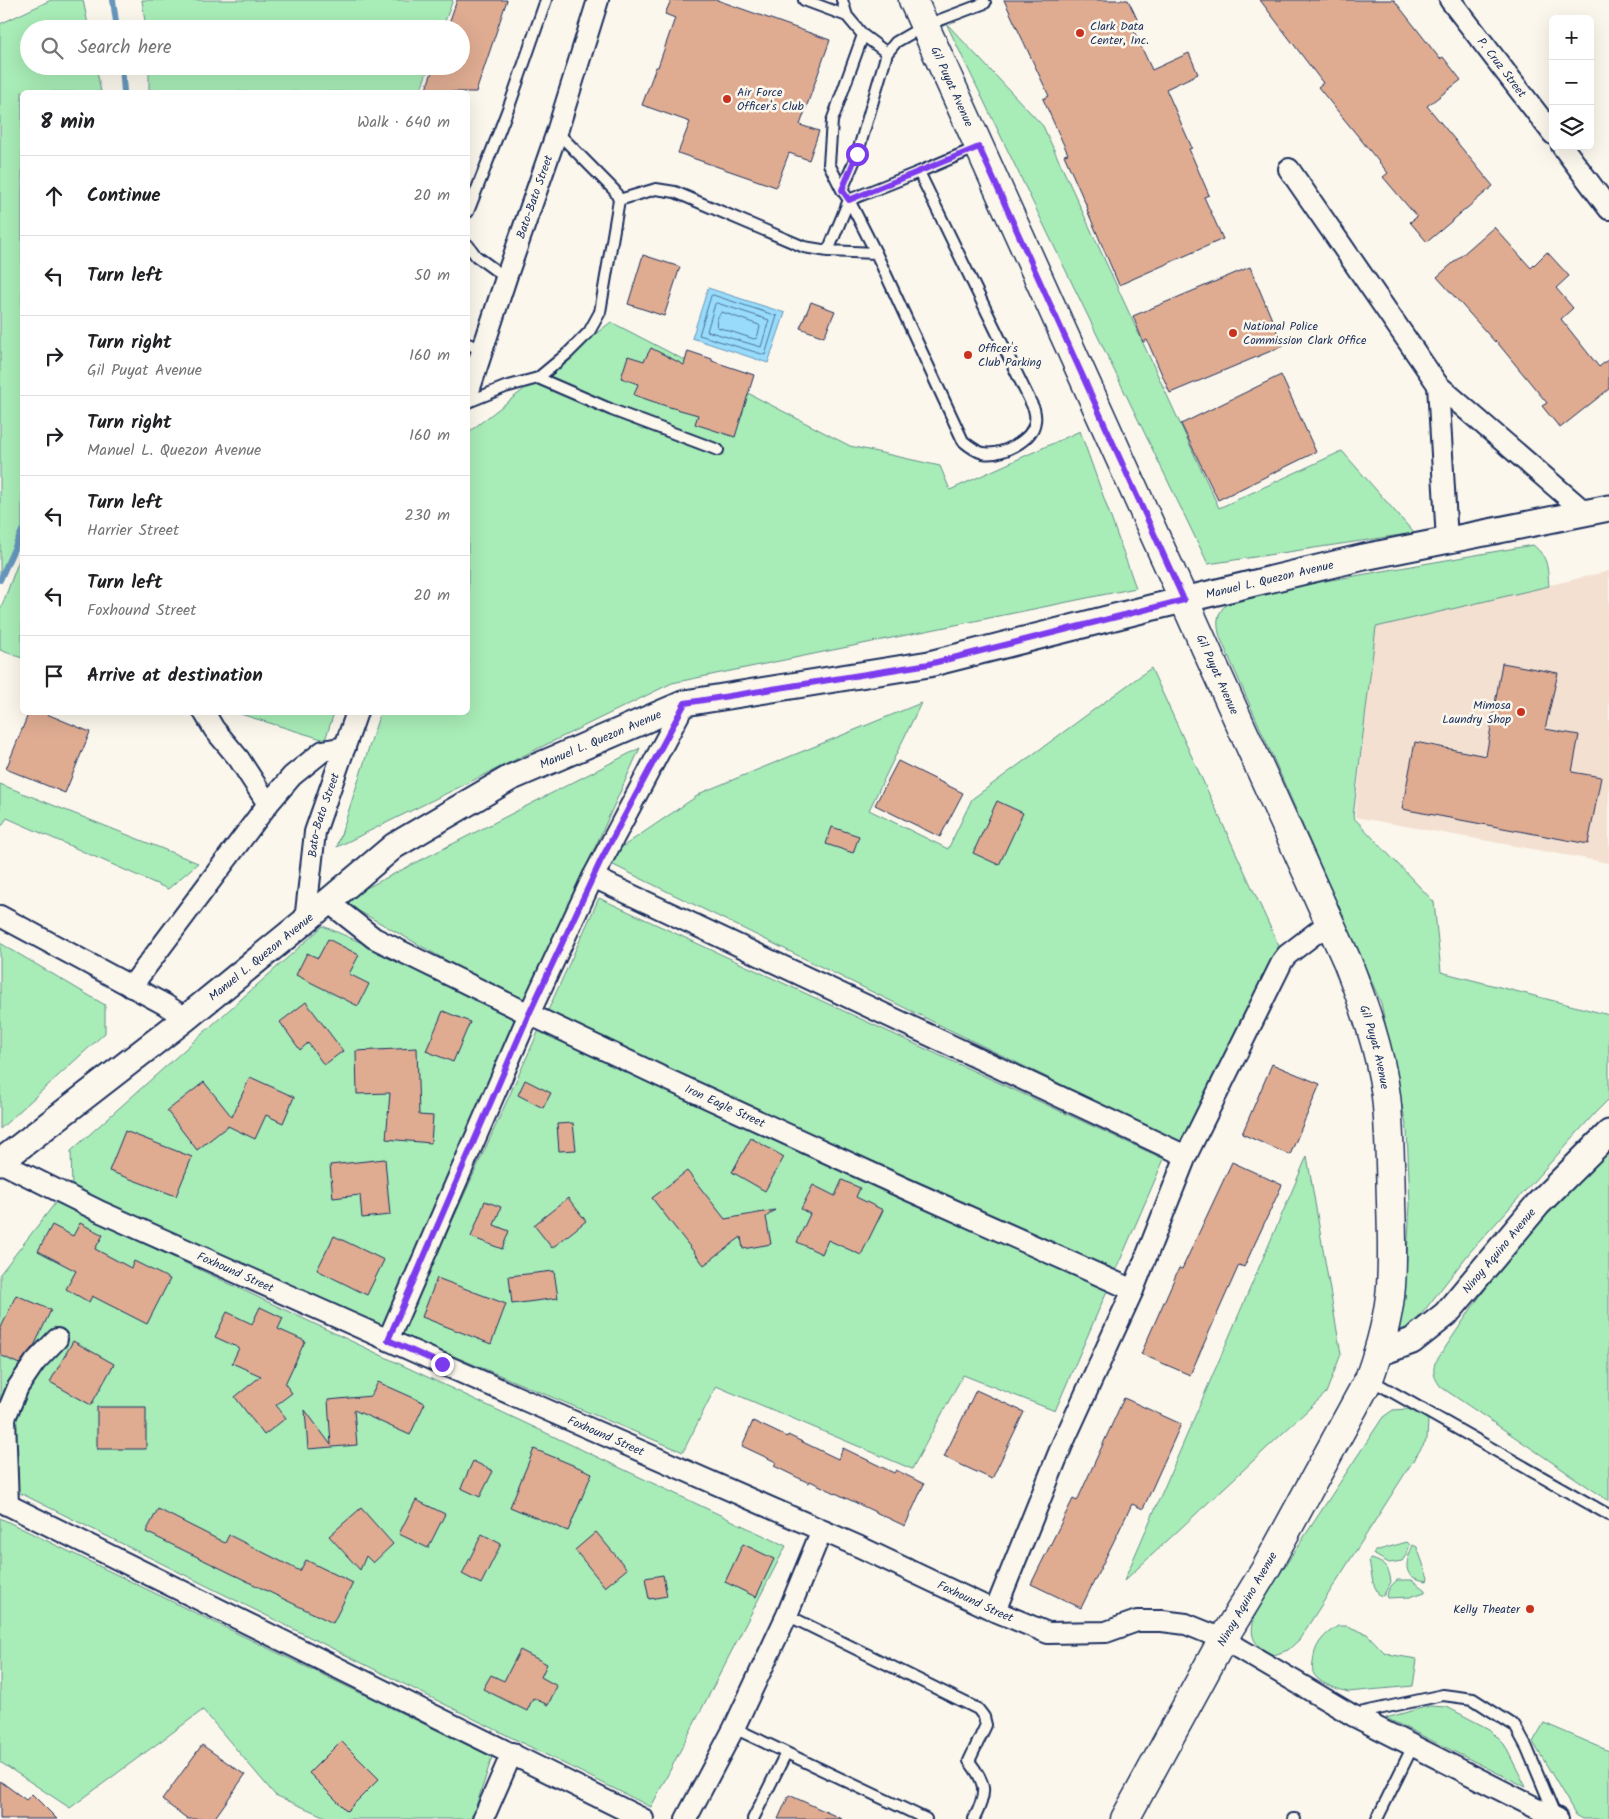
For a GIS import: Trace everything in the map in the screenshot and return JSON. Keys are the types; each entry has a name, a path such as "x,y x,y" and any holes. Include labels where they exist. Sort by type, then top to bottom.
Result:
{"main road":[{"name":"Gil Puyat Avenue","path":"912,0 1330,922 1365,1008 1376,1046 1386,1094 1390,1131 1392,1243 1391,1288 1379,1353 1369,1379"},
{"name":"Ninoy Aquino Avenue","path":"1125,1819 1223,1639 1265,1570 1369,1379"}],"street":[{"name":"Bato-Bato Street","path":"470,378 474,347 506,278 557,132 598,0"},
{"name":"P. Cruz Street","path":"1450,0 1549,129"},
{"path":"1565,150 1606,199"},
{"path":"1289,169 1438,385 1598,510"},
{"path":"1438,385 1448,540"},
{"name":"Manuel L. Quezon Avenue","path":"0,1162 186,1018 394,846 510,778 685,703 929,664 1364,557 1598,510"},
{"path":"388,1340 529,1014 593,877 685,703"},
{"path":"206,715 214,729 239,759 268,804"},
{"name":"Bato-Bato Street","path":"305,921 315,832 356,715"},
{"path":"131,987 268,804 292,776 323,751 345,747"},
{"path":"593,877 1186,1156"},
{"name":"Iron Eagle Street","path":"327,901 374,938 529,1014 904,1188 1134,1290"},
{"path":"0,916 186,1018"},
{"path":"995,1611 1062,1445 1134,1290 1186,1156 1287,955 1330,922"},
{"name":"Ninoy Aquino Avenue","path":"1379,1353 1412,1341 1446,1314 1538,1204 1609,1132"},
{"name":"Foxhound Street","path":"0,1162 101,1212 822,1532 860,1547 995,1611 1048,1633 1106,1632 1137,1621 1162,1621 1186,1624 1223,1639 1352,1715 1557,1819"},
{"path":"57,1339 35,1362 22,1381 5,1418 4,1503 643,1819"},
{"path":"686,1819 734,1728 787,1615 822,1532"},
{"path":"483,1819 512,1753"}],"lane":[{"path":"470,207 511,101 546,0"},
{"path":"804,0 847,16"},
{"path":"842,0 847,16 863,35 887,53"},
{"path":"842,190 857,154 887,53 896,42 924,26 984,3"},
{"path":"863,35 832,121 829,164 876,253 964,441 971,448 984,453 1003,451 1019,445 1029,433 1035,422 1034,409 920,172"},
{"path":"470,401 505,387 538,378 568,353 589,332 600,312 619,200 615,191 557,132"},
{"path":"828,251 849,200 979,147"},
{"path":"619,200 656,189 675,192 804,247 828,251 876,253"},
{"path":"470,248 476,256 506,278"},
{"path":"538,378 612,410 718,450"},
{"path":"1369,1379 1609,1515"},
{"path":"787,1615 978,1708 984,1717 986,1725 969,1761 981,1776 984,1791 981,1806 974,1819"},
{"path":"1352,1715 1443,1695 1473,1699 1515,1726 1527,1748 1557,1819"},
{"path":"734,1728 926,1819"},
{"path":"1377,1819 1412,1746"},
{"path":"753,1819 786,1753"}],"shaded area":[{"path":"1609,571 1609,863 1355,817 1375,627"}],"green space":[{"path":"51,0 83,0 87,20 20,20 20,75 98,75 101,90 20,90 20,535 0,581 0,24"},
{"path":"142,0 453,0 445,20 145,20"},
{"path":"946,23 1043,126 1219,508 1342,451 1414,533 1208,564"},
{"path":"149,75 426,75 421,90 149,90"},
{"path":"611,322 850,446 940,466 950,490 1080,431 1136,588 672,683 337,847 379,715 470,715 470,431"},
{"path":"1533,545 1545,559 1549,586 1376,627 1353,817 1434,902 1441,972 1609,1015 1609,1099 1470,1252 1413,1325 1407,1330 1401,1330 1398,1324 1398,1316 1405,1288 1410,1205 1407,1130 1381,1003 1220,637 1218,617 1227,604 1239,596"},
{"path":"20,557 20,657 0,650 0,611"},
{"path":"1151,668 1289,968 1197,1151 603,860 703,792 921,703 869,810 948,849 972,799"},
{"path":"244,715 333,715 325,740"},
{"path":"640,748 524,1004 341,901"},
{"path":"0,784 198,863 168,889 7,818 0,828"},
{"path":"599,898 1164,1159 1055,1411 963,1375 912,1469 716,1386 683,1452 401,1334"},
{"path":"323,926 528,1015 383,1346 72,1189 71,1151"},
{"path":"0,943 105,1005 105,1033 0,1129"},
{"path":"1609,1137 1609,1501 1441,1387 1436,1379 1434,1370 1435,1363 1505,1262"},
{"path":"1307,1156 1341,1354 1326,1393 1124,1581"},
{"path":"56,1202 786,1546 651,1807 0,1483 0,1274"},
{"path":"1407,1409 1418,1412 1428,1420 1427,1439 1299,1640 1288,1650 1274,1655 1265,1651 1255,1641 1252,1630 1258,1607 1383,1417 1393,1410"},
{"path":"0,1518 492,1757 472,1819 330,1819 275,1795 203,1710 70,1808 0,1762"},
{"path":"1407,1542 1410,1545 1402,1561 1389,1563 1373,1554 1375,1551"},
{"path":"1413,1545 1417,1547 1428,1578 1427,1581 1413,1577 1407,1569 1408,1558"},
{"path":"1371,1559 1386,1566 1389,1573 1391,1582 1383,1596 1379,1595 1373,1583 1369,1560"},
{"path":"1397,1580 1412,1580 1425,1592 1410,1597 1387,1598 1390,1587"},
{"path":"1338,1626 1347,1626 1367,1634 1384,1652 1417,1659 1413,1686 1348,1692 1319,1680 1312,1667 1315,1651 1320,1641"},
{"path":"1429,1706 1447,1707 1489,1729 1504,1744 1526,1787 1386,1718"},
{"path":"1544,1723 1609,1751 1609,1819 1583,1819 1576,1815 1533,1742"}],"water":[{"path":"708,288 785,313 768,363 692,338"}],"building":[{"path":"457,0 507,0 476,92 470,92 470,90 426,90 431,75 470,75 470,20 450,20"},
{"name":"Air Force Officer's Club","path":"671,0 717,0 830,40 800,125 819,131 809,160 789,153 776,187 678,153 690,122 642,105 675,18 665,14"},
{"path":"1004,0 1128,0 1139,23 1132,27 1152,70 1189,53 1198,74 1166,89 1192,148 1189,149 1209,195 1204,197 1223,239 1119,285 1064,155 1068,154 1043,99 1049,96"},
{"path":"1260,0 1394,0 1440,59 1443,57 1461,80 1427,106 1493,186 1427,242 1410,222 1417,217 1383,177 1388,173 1318,87 1323,83"},
{"path":"1494,227 1531,268 1547,252 1569,276 1556,288 1573,308 1561,319 1599,367 1609,359 1609,389 1560,428 1542,406 1547,403 1496,341 1437,277"},
{"path":"643,255 680,267 664,316 628,304"},
{"name":"National Police Commission Clark Office","path":"1250,267 1283,346 1170,393 1147,340 1143,342 1133,316"},
{"path":"811,302 835,311 824,337 800,328"},
{"path":"651,348 684,365 688,351 754,375 735,437 695,424 698,415 634,395 638,384 621,378 628,356 644,361"},
{"path":"1281,375 1316,452 1218,500 1181,424"},
{"path":"1502,663 1558,673 1545,729 1579,735 1572,772 1601,777 1588,844 1402,809 1415,742 1486,756"},
{"path":"28,715 49,715 90,732 65,793 6,769"},
{"path":"898,761 963,793 940,837 875,805"},
{"path":"997,801 1023,813 999,865 973,853"},
{"path":"832,827 859,836 853,853 826,844"},
{"path":"328,939 359,955 349,974 369,984 358,1006 296,975 307,953 318,958"},
{"path":"306,1002 343,1051 324,1065 308,1043 300,1050 280,1022"},
{"path":"443,1011 470,1022 453,1062 426,1051"},
{"path":"417,1048 419,1115 433,1116 431,1143 386,1139 390,1093 357,1094 356,1051"},
{"path":"1272,1064 1320,1084 1290,1155 1242,1134"},
{"path":"250,1077 294,1097 283,1123 266,1115 255,1139 228,1126 197,1150 167,1111 204,1082 232,1117"},
{"path":"525,1080 551,1093 543,1108 518,1095"},
{"path":"573,1123 576,1150 559,1151 557,1124"},
{"path":"125,1131 192,1157 176,1196 109,1171"},
{"path":"751,1138 784,1157 765,1191 732,1172"},
{"path":"385,1159 390,1215 362,1218 360,1195 333,1198 330,1165"},
{"path":"1232,1162 1282,1185 1244,1267 1239,1265 1190,1375 1141,1354 1179,1268 1182,1269"},
{"path":"687,1171 725,1219 775,1210 766,1217 771,1244 743,1249 741,1237 704,1265 652,1198"},
{"path":"842,1180 860,1188 856,1197 883,1210 861,1255 828,1240 822,1254 797,1242 810,1214 801,1209 813,1185 835,1196"},
{"path":"568,1198 586,1221 552,1248 534,1225"},
{"path":"485,1201 501,1207 494,1225 509,1231 502,1249 471,1237"},
{"path":"80,1223 103,1235 95,1249 131,1268 134,1261 170,1279 147,1324 92,1296 89,1302 66,1289 76,1271 38,1251 52,1225 73,1236"},
{"path":"334,1236 384,1260 367,1295 317,1270"},
{"path":"554,1271 558,1298 512,1304 509,1276"},
{"path":"437,1278 506,1304 491,1344 422,1317"},
{"path":"16,1295 51,1310 35,1344 19,1364 0,1355 0,1330"},
{"path":"260,1307 283,1318 278,1329 305,1341 285,1384 292,1393 276,1405 286,1418 264,1435 235,1397 261,1376 232,1363 239,1348 215,1337 227,1312 252,1324"},
{"path":"73,1341 114,1364 91,1405 50,1382"},
{"path":"378,1382 425,1403 410,1435 354,1410 357,1445 308,1449 305,1410 331,1445 328,1400 371,1396"},
{"path":"976,1390 1024,1412 992,1479 944,1457"},
{"path":"1124,1398 1181,1424 1143,1509 1132,1504 1081,1608 1031,1584 1073,1499 1077,1501"},
{"path":"97,1407 146,1407 146,1449 97,1449"},
{"path":"753,1421 787,1437 788,1435 838,1459 843,1448 894,1473 896,1470 924,1484 905,1526 774,1466 776,1462 742,1446"},
{"path":"534,1449 592,1473 568,1531 510,1507"},
{"path":"473,1461 493,1471 480,1497 461,1488"},
{"path":"416,1500 445,1514 428,1548 399,1534"},
{"path":"361,1508 393,1544 373,1563 366,1556 360,1570 329,1536"},
{"path":"158,1509 225,1543 229,1535 300,1571 306,1560 353,1583 333,1623 146,1532"},
{"path":"596,1532 627,1569 605,1587 575,1550"},
{"path":"482,1534 501,1544 481,1584 462,1574"},
{"path":"743,1544 774,1559 756,1597 725,1582"},
{"path":"663,1575 667,1596 649,1599 645,1578"},
{"path":"520,1650 547,1664 541,1677 557,1686 548,1705 533,1698 527,1711 483,1689 491,1675 504,1681"},
{"path":"341,1741 379,1779 347,1811 309,1773"},
{"path":"202,1745 245,1775 214,1819 188,1819 162,1800"},
{"path":"0,1781 26,1800 32,1794 57,1819 0,1819"},
{"path":"789,1795 842,1819 778,1819"}],"waterway":[{"path":"113,0 116,20"},
{"path":"123,75 124,90"},
{"path":"0,580 20,535"}],"place":[{"name":"Clark Data Center, Inc.","path":"1080,33"},
{"name":"Air Force Officer's Club","path":"727,99"},
{"name":"National Police Commission Clark Office","path":"1233,333"},
{"name":"Officer's Club Parking","path":"968,355"},
{"name":"Mimosa Laundry Shop","path":"1521,712"},
{"name":"Kelly Theater","path":"1530,1609"}],"route":[{"path":"442,1364 388,1340 529,1014 601,860 685,703 929,664 1184,600 979,147 849,200 842,190 857,154"}]}
